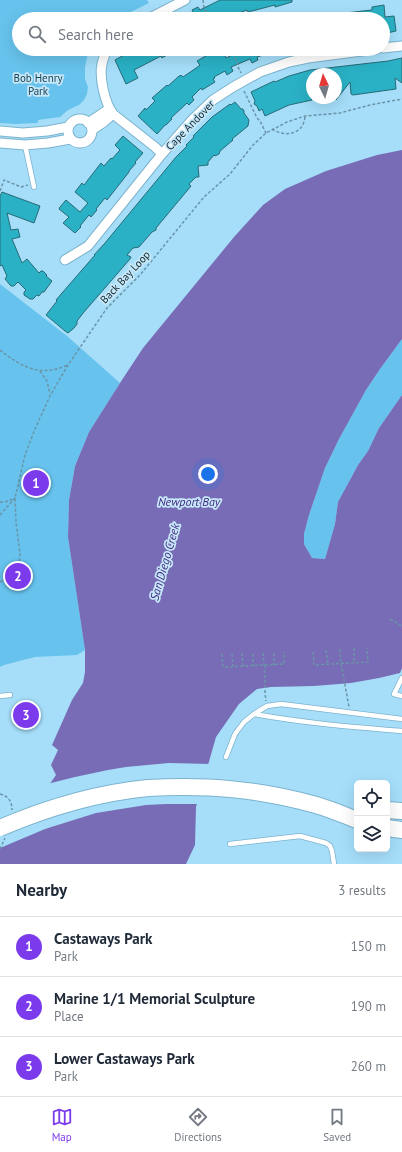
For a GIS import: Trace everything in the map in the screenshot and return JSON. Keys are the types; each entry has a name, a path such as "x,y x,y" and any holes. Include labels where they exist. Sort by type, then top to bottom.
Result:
{"highway":[{"path":"0,828 36,813 73,801 108,793 136,789 177,787 220,787 275,795 318,805 354,819"},
{"path":"318,805 354,807"},
{"path":"390,810 402,811"},
{"path":"390,828 402,830"}],"street":[{"path":"162,12 185,0"},
{"path":"390,47 402,46"},
{"path":"104,56 101,65 102,85 105,98 111,112 156,147 162,154"},
{"name":"Cape Andover","path":"65,260 88,246 162,154 213,100 242,81 265,70 289,62 323,56"},
{"path":"90,126 104,122 111,112"},
{"path":"77,119 85,120 90,126 90,137 84,142 76,143 70,139 67,131 73,121 77,119"},
{"path":"0,131 25,133 68,128"},
{"path":"25,133 25,145"},
{"path":"0,143 25,145 70,139"}],"lane":[{"path":"25,145 34,185"},
{"path":"402,678 394,694 402,696"},
{"path":"0,696 10,695"},
{"path":"226,758 234,734 244,722 267,706 281,704 402,718"},
{"path":"254,714 282,719 402,731"},
{"path":"230,844 300,836 326,843 330,846 334,864"}],"path":[{"path":"203,0 206,12"},
{"path":"234,56 238,63 242,88 266,133"},
{"name":"Back Bay Loop","path":"0,582 10,577 19,565 20,559 15,498 25,455 35,429 50,396 68,365 107,308 140,275 204,197 230,174 253,145 266,133 287,122 305,116 340,113 402,99"},
{"path":"272,129 278,133 293,133 299,130 304,124 305,116"},
{"path":"0,191 4,180 21,186 34,185"},
{"path":"0,350 27,367 40,371 52,370 68,365"},
{"path":"40,371 47,381 50,396"},
{"path":"0,502 5,502 15,498"},
{"path":"0,515 15,498"},
{"path":"390,619 402,626"},
{"path":"354,648 354,662"},
{"path":"313,652 314,664 368,662 367,648"},
{"path":"340,649 341,663 350,712"},
{"path":"326,650 328,664"},
{"path":"222,654 223,667 284,664 284,652"},
{"path":"242,653 243,666"},
{"path":"264,653 265,693"},
{"path":"274,653 274,665"},
{"path":"232,654 233,666"},
{"path":"253,654 253,666"},
{"path":"0,794 7,797 11,803 11,815"}],"green space":[{"name":"Bob Henry Park","path":"0,0 147,0 149,3 131,12 12,12 12,56 87,56 85,67 85,79 88,87 84,100 60,117 38,120 38,123 0,123"},
{"path":"0,284 67,336 120,383 89,432 75,466 69,500 68,537 85,650 77,655 35,657 0,667"},
{"path":"402,339 402,395 379,428 368,451 358,465 338,502 335,524 325,559 312,558 304,544 304,534 325,468 366,390"}],"water":[{"name":"Newport Bay","path":"402,150 402,339 366,390 339,439 325,468 304,534 304,544 312,558 325,559 335,524 338,502 358,465 368,451 379,428 402,395 402,668 400,673 351,683 257,689 239,704 216,737 196,807 195,845 186,864 0,864 0,844 12,839 56,775 51,765 58,750 52,745 72,700 83,683 85,672 85,650 68,537 69,500 75,466 89,432 143,348 234,237 263,205 285,189 326,171 377,155"}],"pier":[{"path":"169,763 211,764 199,804 146,805 96,813 45,829 0,848 0,842 11,837 47,784 108,770"}],"building":[{"path":"220,0 292,0 292,2 275,7 275,5 248,12 247,10 241,12 193,12 192,10 198,7 200,10"},
{"path":"384,5 385,12 354,12 372,10 372,7"},
{"path":"390,16 394,16 396,31 390,32"},
{"path":"122,56 161,56 134,70 138,78 126,84 115,60"},
{"path":"206,56 225,56 226,58 230,56 260,56 257,57 258,60 252,63 250,59 231,67 233,71 227,75 225,71 214,77 215,78 213,79 215,82 202,90 201,88 192,97 194,100 189,105 187,103 157,134 138,116 145,108 146,110 155,101 152,98 167,85 168,86 179,76 181,75 183,77 199,66 200,65 197,61"},
{"path":"402,58 402,83 395,78 396,89 353,95 351,94 350,82 342,92 342,68 327,68"},
{"path":"306,71 306,101 289,105 265,116 262,109 259,111 257,106 254,104 255,101 251,92 274,81 275,82"},
{"path":"235,102 241,109 243,109 249,120 248,126 232,139 233,140 220,151 219,154 214,155 208,162 208,165 198,166 199,177 196,177 189,184 191,186 156,228 156,230 152,232 139,247 133,248 127,255 131,257 130,259 84,312 74,328 68,333 65,331 46,315 57,301 56,300 176,157 187,146 186,145 194,137 193,136 212,117"},
{"path":"123,136 143,153 107,200 105,198 91,217 89,215 75,233 63,223 69,217 59,209 66,200 80,212 88,203 75,192 82,183 84,185 101,163 104,166 120,150 115,145"},
{"path":"2,192 40,206 34,223 7,213 11,230 18,229 20,237 12,239 22,263 27,259 39,273 43,271 52,281 44,292 42,292 39,296 37,295 33,299 30,299 24,295 26,290 18,282 14,286 11,286 5,279 7,276 2,265 0,266 0,196"}],"place":[{"name":"Castaways Park","path":"36,483"},
{"name":"Marine 1/1 Memorial Sculpture","path":"18,576"},
{"name":"Lower Castaways Park","path":"26,715"}],"water label":[{"name":"San Diego Creek","path":"165,562"}]}
